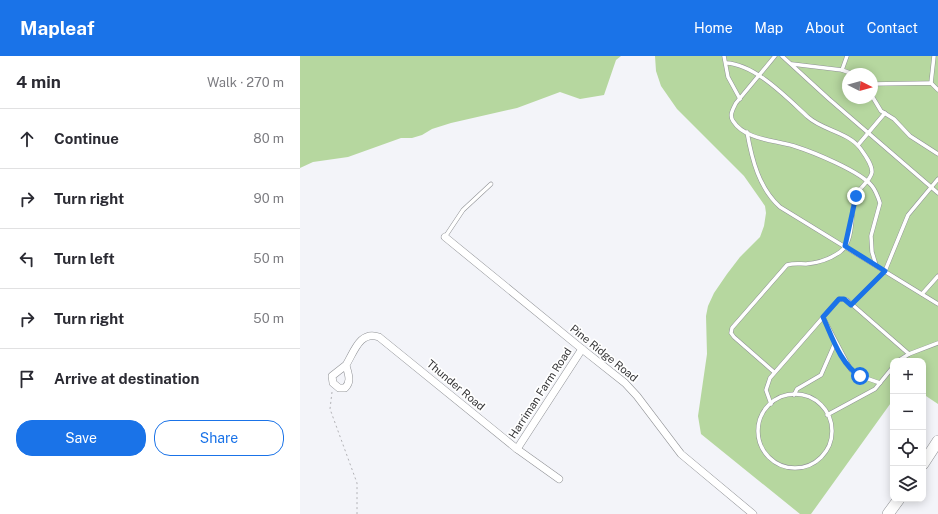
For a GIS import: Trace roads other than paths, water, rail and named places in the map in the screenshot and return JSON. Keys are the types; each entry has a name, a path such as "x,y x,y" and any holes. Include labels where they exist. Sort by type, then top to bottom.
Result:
{"main road":[{"path":"926,460 938,442"},
{"path":"888,514 897,502"}],"street":[{"name":"Pine Ridge Road","path":"445,237 582,350 626,383 638,396 681,454 752,514"},
{"name":"Thunder Road","path":"346,365 350,381 347,387 339,388 333,383 331,378 333,374 346,365 363,338 370,335 378,337 517,449 559,479"},
{"name":"Harriman Farm Road","path":"517,449 582,350"}],"lane":[{"path":"724,56 728,77 740,99"},
{"path":"775,56 732,110 732,118 734,122 747,132 760,138 793,146 820,156 836,163 866,181 873,187 880,203 871,236 872,252 876,265"},
{"path":"782,56 808,81 938,193"},
{"path":"843,68 847,56"},
{"path":"931,83 934,56"},
{"path":"726,63 741,65 759,76 812,121 858,145 870,166 871,174 855,198 845,246 835,255 820,261 788,265 732,328 731,333 734,337 774,372"},
{"path":"791,64 842,70"},
{"path":"878,84 931,83 938,90"},
{"path":"877,104 881,111 894,119 910,136 938,154"},
{"path":"858,145 885,113"},
{"path":"747,132 757,174 772,200 783,209 938,304"},
{"path":"851,305 885,271 904,222 914,206 938,179"},
{"path":"445,237 463,210 491,184"},
{"path":"922,294 938,276"},
{"path":"770,404 766,386 774,372 839,299 844,299 909,354"},
{"path":"823,317 845,362 854,373 880,383"},
{"path":"794,395 797,389 821,375 835,343"},
{"path":"903,358 909,354 938,343"},
{"path":"827,415 870,392 880,383 890,370"},
{"path":"794,395 812,399 821,406 827,415 831,433 829,445 823,455 814,463 803,467 786,467 770,459 763,450 759,439 760,421 765,410 770,404 783,397 794,395"}]}
